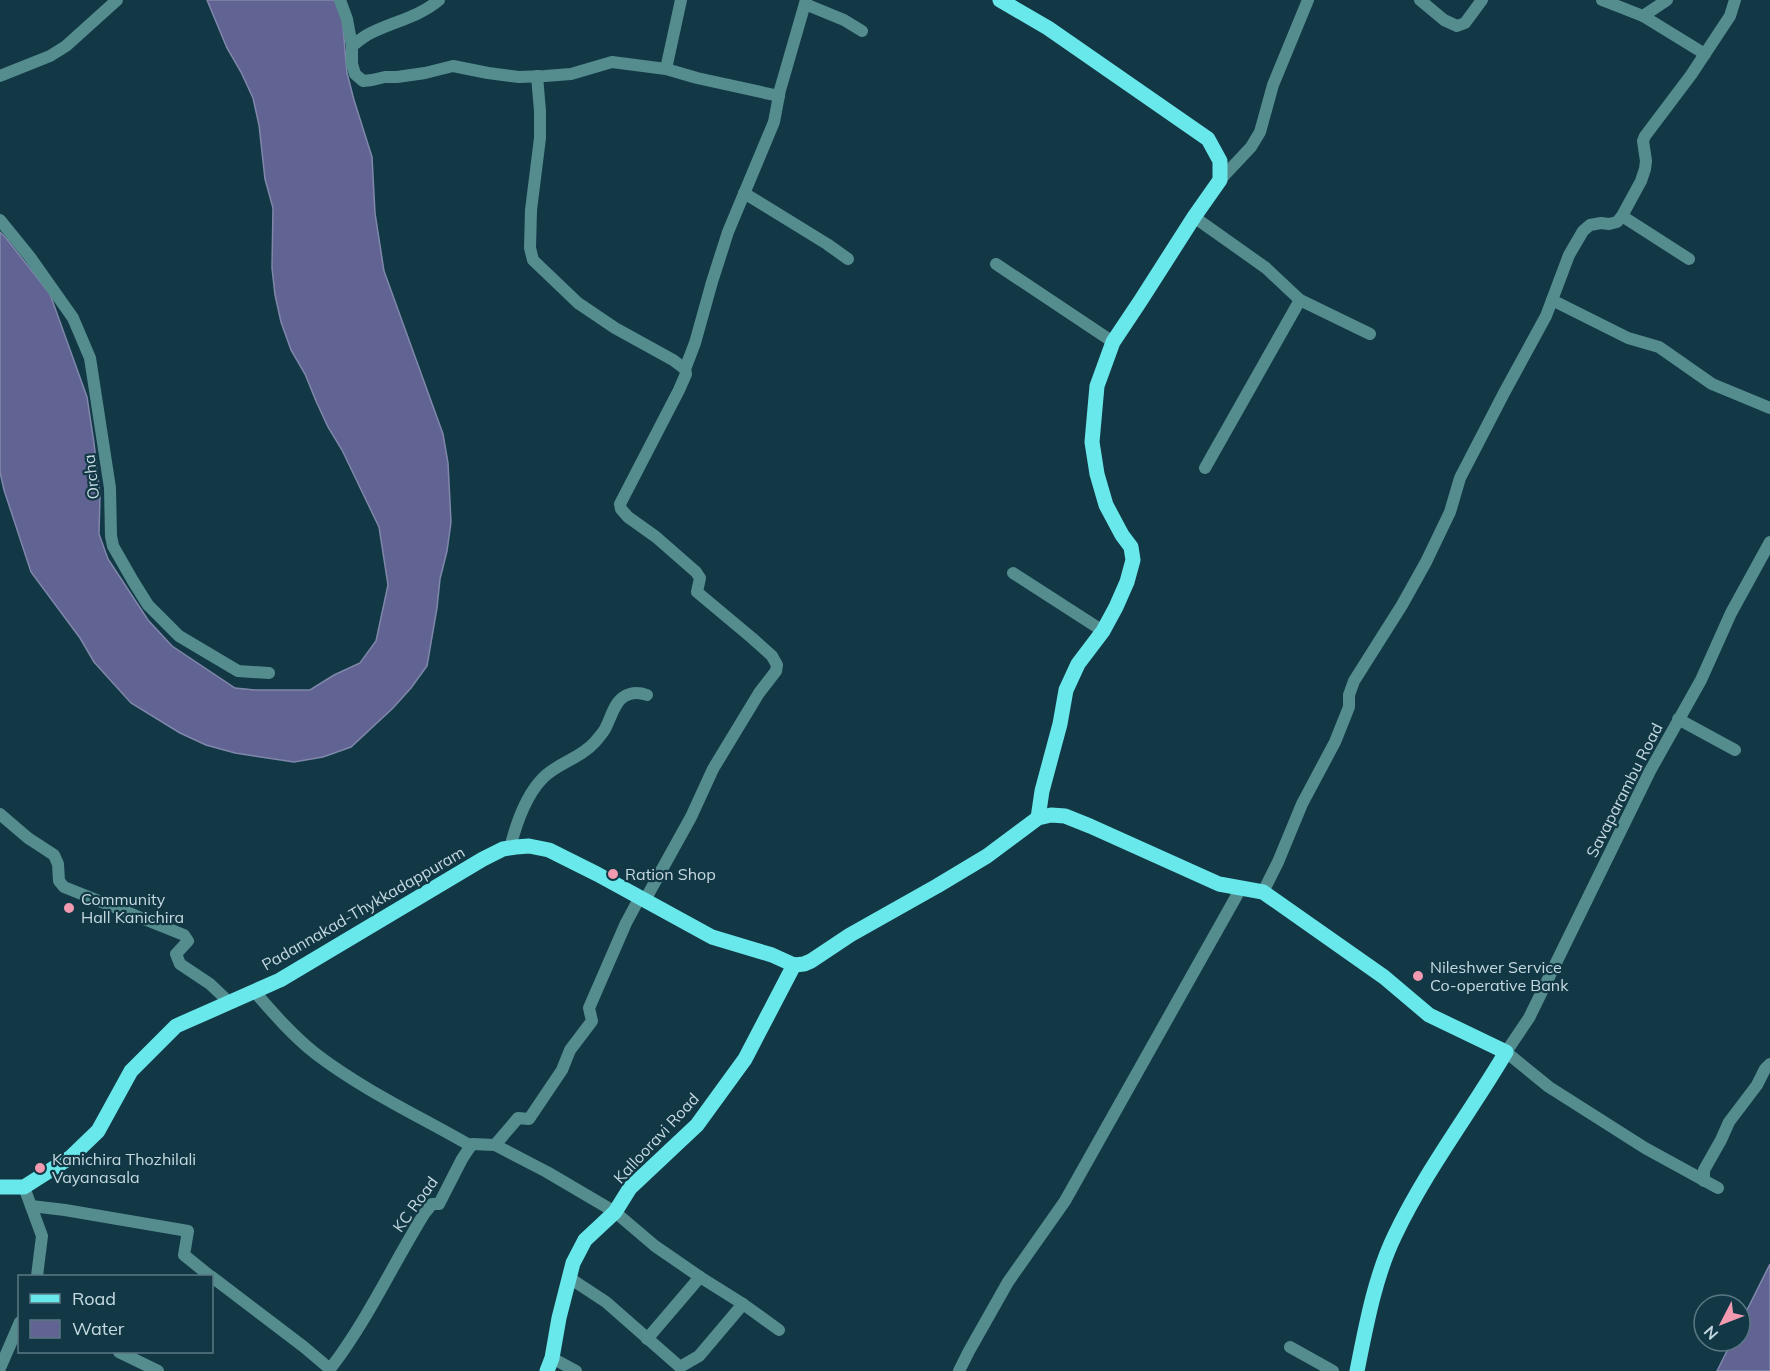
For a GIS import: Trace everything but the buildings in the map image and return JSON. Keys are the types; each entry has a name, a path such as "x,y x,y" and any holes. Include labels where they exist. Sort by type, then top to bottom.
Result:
{"main road":[{"path":"1000,0 1048,28 1208,139 1220,161 1220,180 1113,342 1097,386 1092,442 1097,474 1106,505 1131,547 1132,561 1127,582 1103,631 1078,664 1066,690 1060,724 1042,791 1038,818"},
{"path":"794,965 804,964 987,856 1038,818 1051,815 1065,816 1219,884 1263,892 1384,977 1429,1015 1506,1052 1442,1151 1394,1237 1367,1317 1357,1371"},
{"name":"Padannakad-Thykkadappuram","path":"24,1187 71,1157 98,1131 131,1071 176,1026 280,980 483,858 503,849 529,846 549,850 712,937 772,955 794,965"},
{"name":"Kallooravi Road","path":"549,1364 573,1263 585,1240 615,1212 630,1188 697,1125 745,1059 794,965"},
{"path":"0,1187 24,1187"}],"street":[{"path":"0,76 50,56 66,46 117,0"},
{"path":"340,0 347,19 354,74 363,81 424,73 453,66 519,76 571,74 612,62 666,69 778,96"},
{"path":"352,46 367,35 414,16 439,0"},
{"path":"666,69 681,0"},
{"path":"1220,180 1251,147 1260,132 1273,86 1308,0"},
{"path":"1420,0 1444,20 1457,26 1465,23 1482,0"},
{"path":"1602,0 1643,16 1705,54"},
{"path":"1643,16 1667,0"},
{"path":"1263,892 1302,804 1335,742 1349,707 1349,695 1354,681 1426,561 1450,512 1460,478 1546,316 1569,255 1582,231 1590,225 1617,222 1622,216 1645,169 1643,141 1645,136 1705,54 1730,16 1735,0"},
{"path":"495,1146 518,1118 529,1119 562,1070 570,1050 592,1021 589,1008 626,923 691,816 713,769 759,693 776,671 777,665 772,656 697,592 700,578 696,572 656,537 627,517 620,504 686,374 685,369 695,343 720,255 774,122 778,96 806,2 862,31"},
{"path":"537,76 540,138 531,210 530,248 533,260 578,303 615,328 685,369"},
{"path":"744,192 827,243 848,259"},
{"path":"1622,216 1689,259"},
{"path":"1194,217 1266,268 1300,300 1371,334"},
{"name":"Orcha","path":"0,220 30,257 73,318 90,358 110,488 111,536 113,546 133,581 148,604 179,636 238,671 269,673"},
{"path":"996,264 1113,342"},
{"path":"1205,468 1300,300"},
{"path":"1552,300 1628,338 1659,347 1712,384 1770,408"},
{"name":"Savaparambu Road","path":"1506,1052 1529,1018 1650,771 1701,680 1731,613 1770,542"},
{"path":"1013,573 1103,631"},
{"path":"510,848 514,830 523,809 543,778 584,753 595,742 624,696 638,692 647,695"},
{"path":"1678,719 1735,750"},
{"path":"0,814 28,838 54,855 58,864 59,880 64,887 184,935 188,941 176,954 180,964 210,984 229,1002"},
{"path":"959,1371 1008,1282 1065,1201 1241,888"},
{"path":"254,991 278,1018 315,1053 370,1090 471,1146 472,1144 495,1146 547,1172 615,1212 655,1246 779,1330"},
{"path":"1506,1052 1549,1087 1645,1148 1718,1188"},
{"path":"1704,1181 1704,1170 1729,1122 1770,1064"},
{"name":"KC Road","path":"213,1279 304,1347 329,1370 368,1312 424,1214 432,1204 439,1204 471,1146"},
{"path":"24,1187 42,1236 37,1275"},
{"name":"KC Road","path":"31,1206 188,1231 184,1255 209,1275"},
{"path":"647,1340 700,1277"},
{"path":"571,1279 606,1302 680,1368 699,1356 743,1304"},
{"path":"0,1368 18,1328"},
{"path":"1290,1347 1333,1371"},
{"path":"121,1353 158,1371"},
{"path":"549,1364 576,1371"}],"water":[{"path":"207,0 337,0 342,15 347,73 372,157 375,213 384,271 443,434 448,463 451,522 427,666 393,708 351,747 323,757 294,762 235,753 206,745 180,733 131,703 94,662 80,638 31,572 0,472 0,232 50,294 87,397 100,495 99,534 108,559 148,620 172,646 235,688 255,690 310,690 360,663 376,641 388,585 379,527 342,450 328,427 305,374 291,350 281,322 272,268 273,208 265,179 259,125 253,98 227,48"},
{"path":"1770,1264 1770,1371 1717,1371 1726,1353 1752,1353 1752,1300"}],"place":[{"name":"Ration Shop","path":"613,874"},
{"name":"Community Hall Kanichira","path":"69,908"},
{"name":"Nileshwer Service Co-operative Bank","path":"1418,976"},
{"name":"Kanichira Thozhilali Vayanasala","path":"40,1168"}]}
